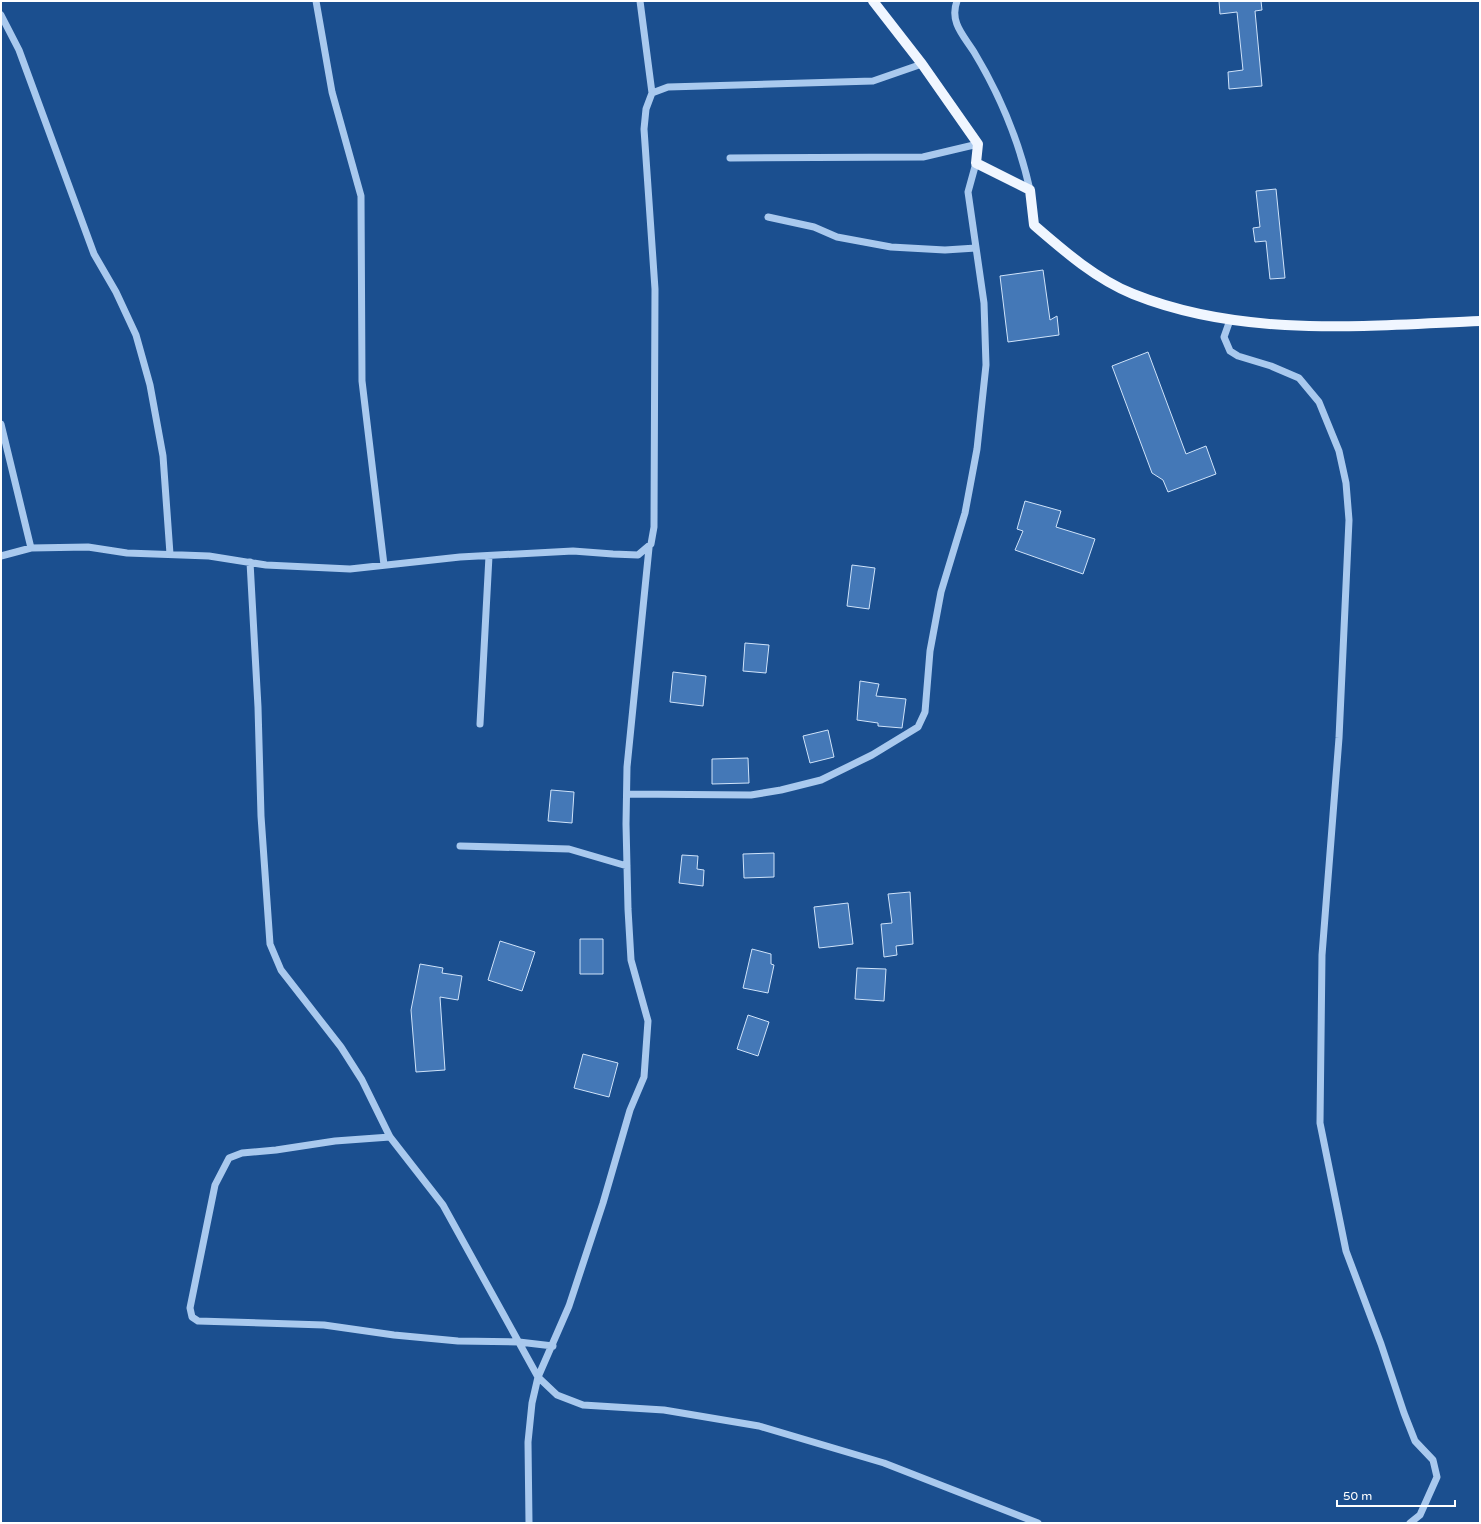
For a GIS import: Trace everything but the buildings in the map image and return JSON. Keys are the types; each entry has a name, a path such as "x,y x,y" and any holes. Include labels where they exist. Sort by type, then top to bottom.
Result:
{"main road":[{"path":"873,1 922,64 978,144 976,163 1030,190 1034,225 1066,253 1095,273 1132,293 1174,308 1230,320 1306,326 1480,321"}],"street":[{"path":"316,1 332,92 361,196 362,381 384,565"},
{"path":"529,1523 528,1442 532,1403 538,1377 553,1346 569,1306 603,1203 630,1110 644,1077 648,1021 631,960 627,866 628,767 649,548 654,528 655,289 644,129 646,109 652,93 640,1"},
{"path":"957,1 953,9 959,32 969,44 1004,107 1025,168 1030,190"},
{"path":"1,15 18,50 94,254 116,292 136,335 150,385 164,456 170,554"},
{"path":"652,93 668,87 873,81 922,64"},
{"path":"730,158 923,157 978,144"},
{"path":"627,794 751,795 787,788 820,780 872,755 918,727 924,712 930,651 941,592 965,513 977,449 986,365 984,303 968,192 976,163"},
{"path":"768,217 814,227 837,237 891,247 945,250 976,248"},
{"path":"1230,320 1224,337 1230,351 1238,356 1271,366 1300,378 1319,402 1339,452 1346,483 1349,520 1339,738 1322,955 1320,1123 1346,1251 1415,1441 1433,1460 1438,1476 1420,1515 1410,1523"},
{"path":"1,424 31,548"},
{"path":"1,556 31,548 88,547 127,553 209,556 250,562 350,569 573,550 638,555 649,548"},
{"path":"480,724 489,556"},
{"path":"250,562 258,707 261,816 270,944 281,970 341,1047 354,1067 390,1136 443,1205 538,1377 557,1395 583,1405 664,1410 758,1426 877,1461 1038,1523"},
{"path":"460,846 569,849 627,866"},
{"path":"390,1136 335,1141 276,1150 242,1153 229,1158 215,1185 190,1308 192,1317 198,1321 324,1325 394,1335 458,1341 519,1342 553,1346"}]}
